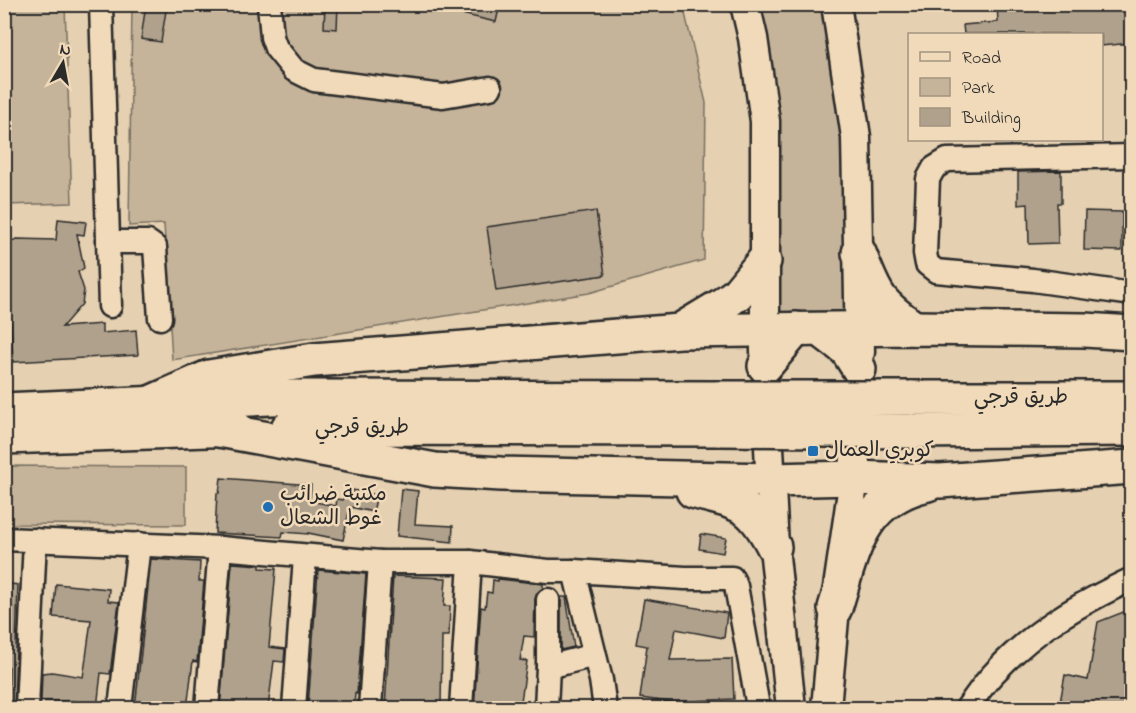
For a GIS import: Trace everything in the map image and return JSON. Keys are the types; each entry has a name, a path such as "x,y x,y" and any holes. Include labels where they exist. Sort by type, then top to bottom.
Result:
{"highway":[{"path":"859,252 873,291 885,306 914,328"},
{"path":"680,331 737,294 764,261"},
{"path":"150,403 209,377 314,360 680,331 914,328 1085,330 1131,333"},
{"path":"765,366 794,330"},
{"path":"794,330 847,350 859,369"},
{"name":"طريق قرجي","path":"4,410 294,397 386,396 719,414 910,431 1131,429"},
{"name":"طريق قرجي","path":"4,437 719,414 910,398 1131,398"},
{"path":"214,429 435,470 501,474 672,478 812,471 940,481 1131,467"},
{"path":"672,478 682,488 738,502 765,529 774,547"},
{"path":"835,608 855,544 873,513 883,503 915,487 940,481"}],"main road":[{"path":"745,4 753,38 765,121 764,261 794,330"},
{"path":"791,708 774,547 859,369 856,137 836,4"},
{"path":"765,366 812,471 835,608 826,708"}],"street":[{"path":"101,4 110,306"},
{"path":"269,4 272,38 276,48 294,70 314,80 443,96 490,88"},
{"path":"1131,156 947,160 934,168 928,179 925,253 927,264 936,271 1033,280 1131,294"},
{"path":"108,242 148,242 156,247 160,318"},
{"path":"4,539 220,548 380,562 470,562 548,571 732,578 736,586 757,701 755,708"},
{"path":"27,708 35,540"},
{"path":"120,708 139,544"},
{"path":"207,708 220,548"},
{"path":"294,708 305,557"},
{"path":"370,708 380,562"},
{"path":"461,708 470,562"},
{"path":"574,571 601,680 605,708"},
{"path":"967,708 994,672 1031,638 1073,608 1131,579"},
{"path":"546,708 548,600"},
{"path":"548,667 594,655"}],"green space":[{"path":"4,5 65,5 72,203 5,205"},
{"path":"132,5 683,5 706,103 704,260 589,293 172,360 164,224 129,226"},
{"path":"753,5 830,5 837,39 851,317 776,318"},
{"path":"5,466 186,467 186,525 5,524"}],"building":[{"path":"146,4 167,4 161,42 141,39"},
{"path":"325,4 338,4 337,29 324,28"},
{"path":"444,4 500,4 496,22 444,10"},
{"path":"997,4 1131,4 1131,43 1103,46 1103,33 964,33 963,25 998,22"},
{"path":"1061,171 1061,203 1057,203 1058,243 1029,244 1028,204 1018,205 1018,172"},
{"path":"596,211 605,275 496,291 487,227"},
{"path":"1085,211 1122,212 1122,251 1084,250"},
{"path":"58,219 86,222 84,235 77,234 84,268 78,272 84,290 82,304 62,327 102,324 102,333 136,330 138,355 13,362 11,323 4,322 4,244 17,239 56,240"},
{"path":"221,478 311,485 310,501 336,506 337,499 343,500 344,492 352,493 352,490 377,495 373,512 350,507 343,540 308,533 283,532 282,537 215,533 217,493 219,493"},
{"path":"401,489 418,491 415,524 453,526 452,542 397,536"},
{"path":"701,534 726,538 723,553 699,549"},
{"path":"151,559 200,562 199,581 204,581 197,662 193,661 187,708 135,708"},
{"path":"232,563 260,565 260,568 276,569 269,647 285,649 284,662 274,661 268,708 220,708"},
{"path":"318,570 366,574 354,708 308,708"},
{"path":"393,576 446,578 444,606 450,606 449,636 442,636 441,708 385,708"},
{"path":"498,579 543,584 543,588 537,593 535,599 534,637 524,636 520,660 527,661 520,708 474,708 481,607 485,608 487,592 492,593 493,580 498,581"},
{"path":"4,583 18,585 14,708 8,708 9,667 4,667"},
{"path":"56,584 109,589 108,601 119,602 110,674 101,673 97,708 75,708 75,701 41,701 42,673 52,672 83,677 91,620 53,617"},
{"path":"561,597 566,597 574,647 561,650"},
{"path":"644,599 727,613 724,638 676,629 670,660 732,659 734,699 670,702 640,698 647,646 636,644"},
{"path":"1131,609 1131,660 1127,683 1131,684 1126,708 1059,708 1065,675 1088,680 1098,622"}],"place":[{"name":"كوبري العمال","path":"813,451"},
{"name":"مكتبة ضرائب غوط الشعال","path":"268,507"}]}
